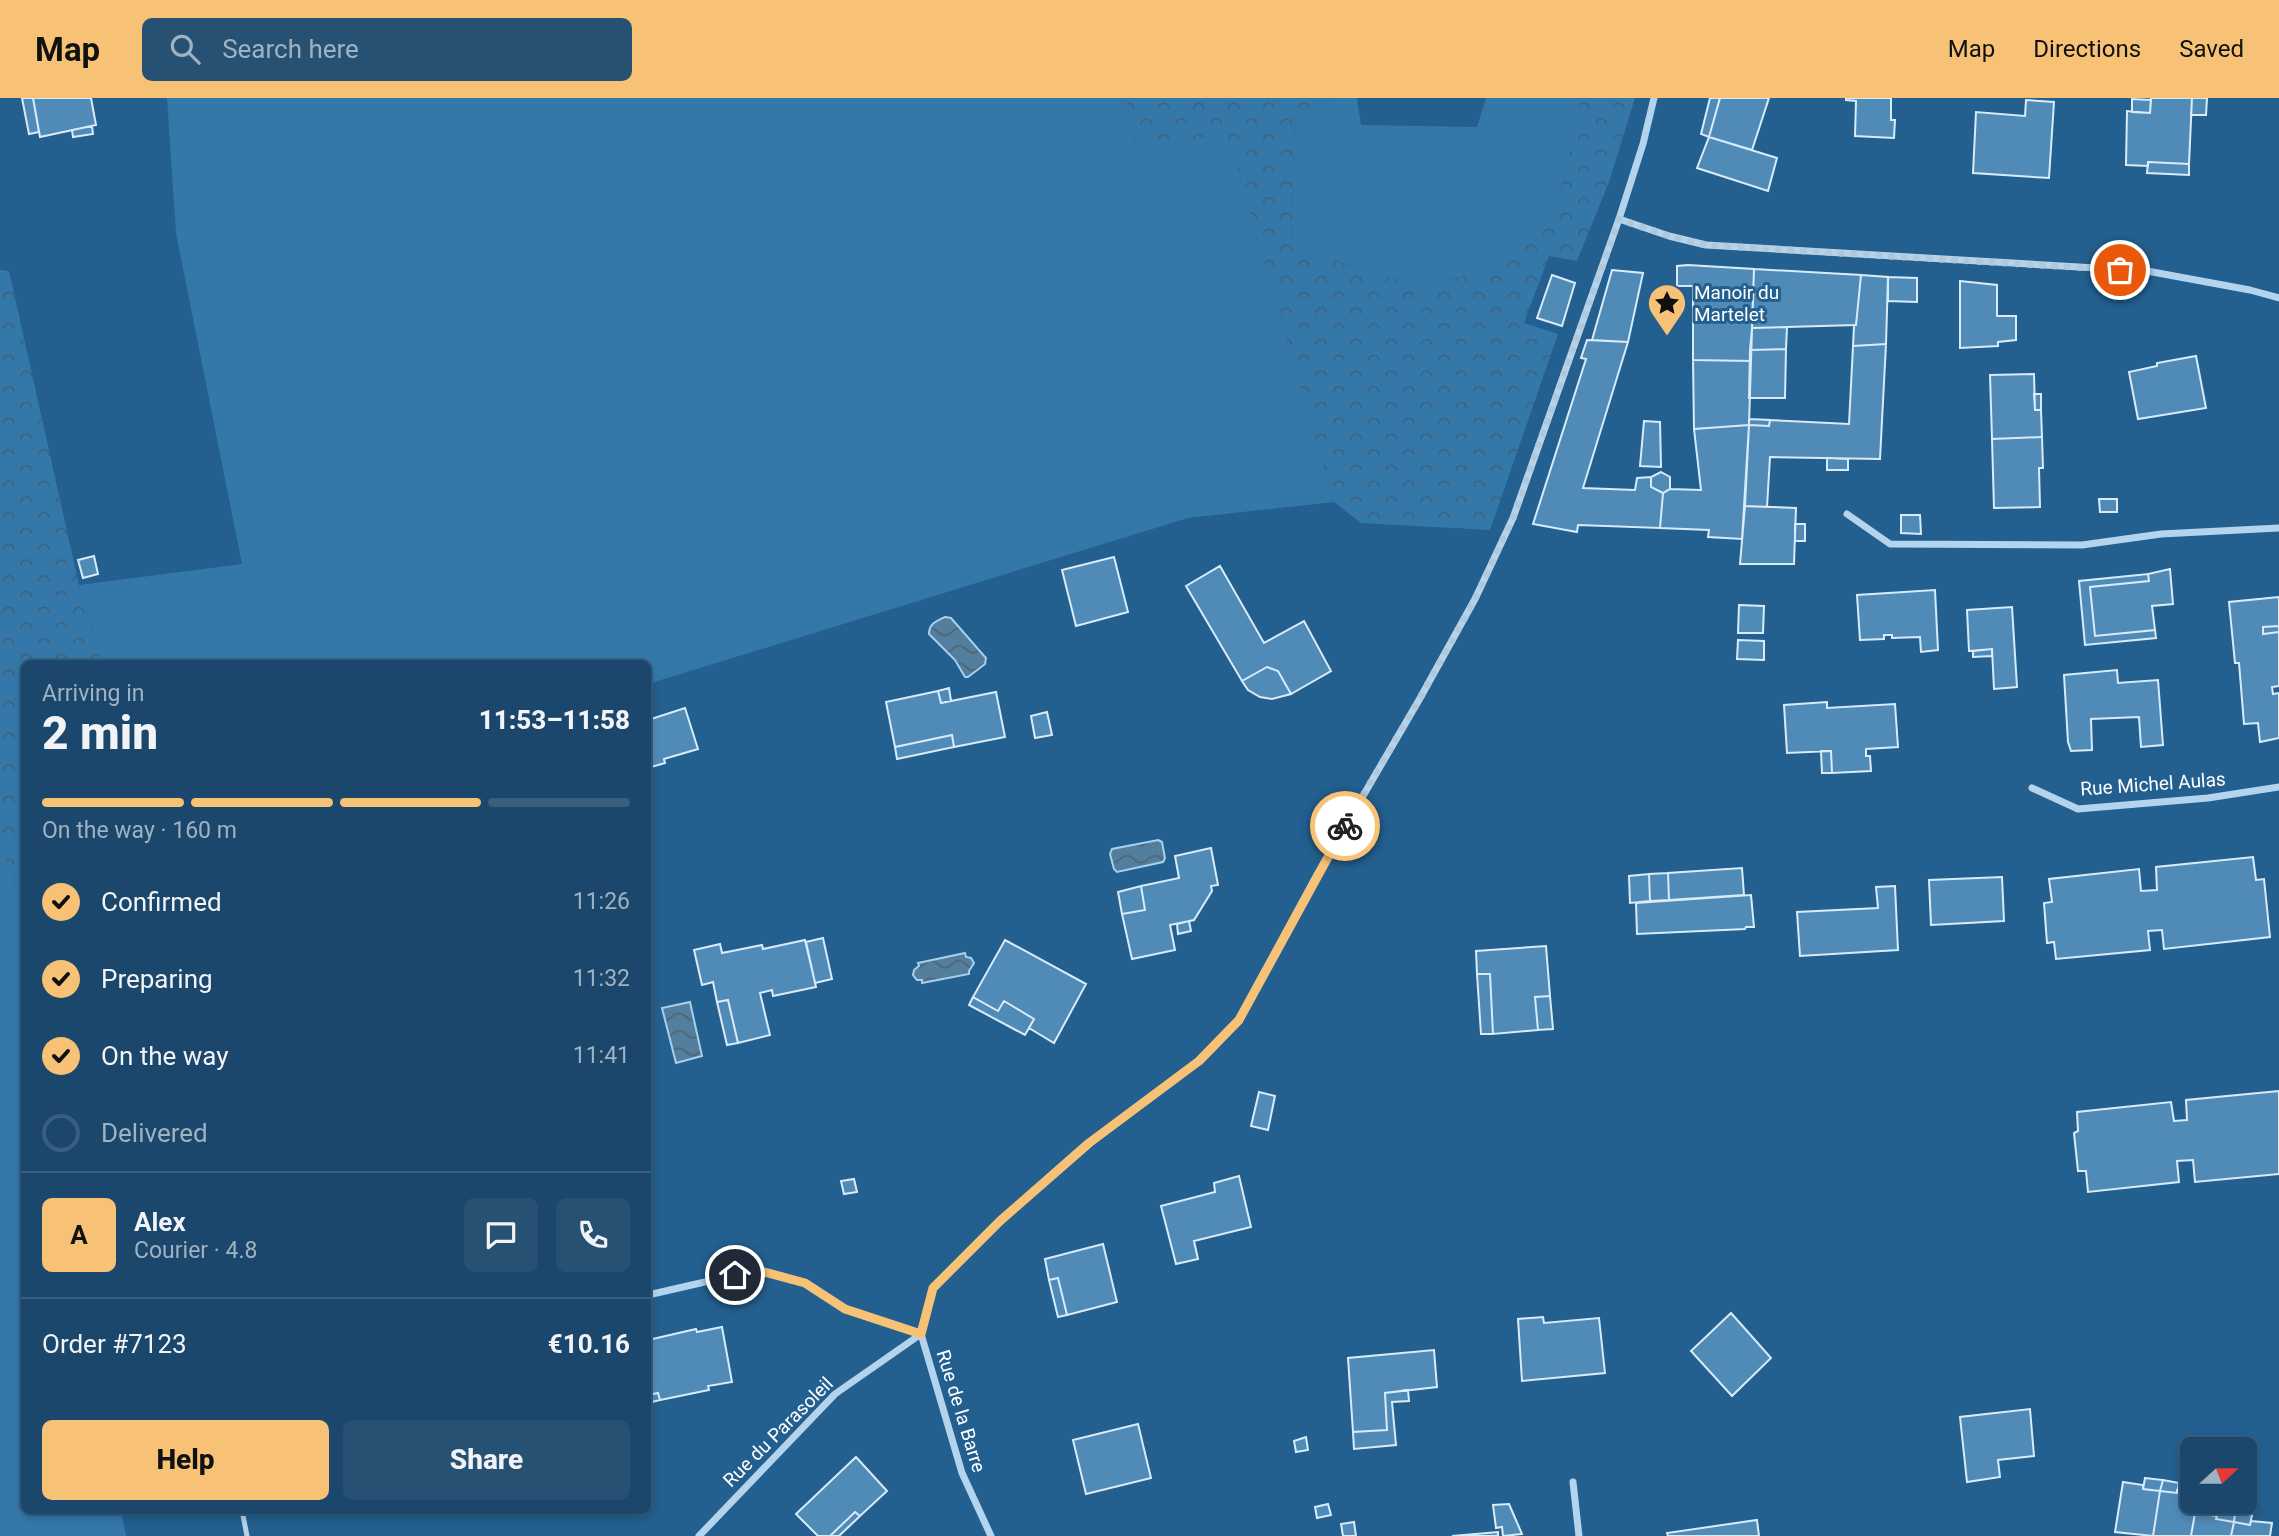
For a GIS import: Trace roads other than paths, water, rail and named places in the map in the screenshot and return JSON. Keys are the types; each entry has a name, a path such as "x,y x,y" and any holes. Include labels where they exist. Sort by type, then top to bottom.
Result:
{"street":[{"name":"Rue de la Barre","path":"991,1536 962,1473 921,1334 933,1288 1000,1221 1089,1143 1199,1061 1239,1020 1318,873 1475,599 1513,518 1619,219 1643,144 1654,98"},
{"path":"1619,219 1706,245 2147,271 2279,298"},
{"path":"1847,514 1890,544 2082,545 2161,534 2279,528"},
{"name":"Rue Michel Aulas","path":"2032,788 2078,809 2208,798 2279,787"},
{"path":"651,1294 757,1270 805,1283 845,1309 921,1334"},
{"name":"Rue du Parasoleil","path":"699,1536 835,1394 921,1334"},
{"path":"1573,1482 1579,1536"}],"lane":[{"path":"243,1514 247,1536"}],"water":[{"path":"945,617 951,618 986,658 985,664 968,677 965,677 955,660 929,634 932,625"},
{"path":"1158,840 1162,842 1165,858 1163,862 1117,872 1114,869 1110,854 1112,849"},
{"path":"965,953 974,963 969,974 922,983 922,980 917,980 913,975 918,963"},
{"path":"690,1002 702,1056 676,1063 662,1008"}],"place":[{"name":"Manoir du Martelet","path":"1667,337"}]}
